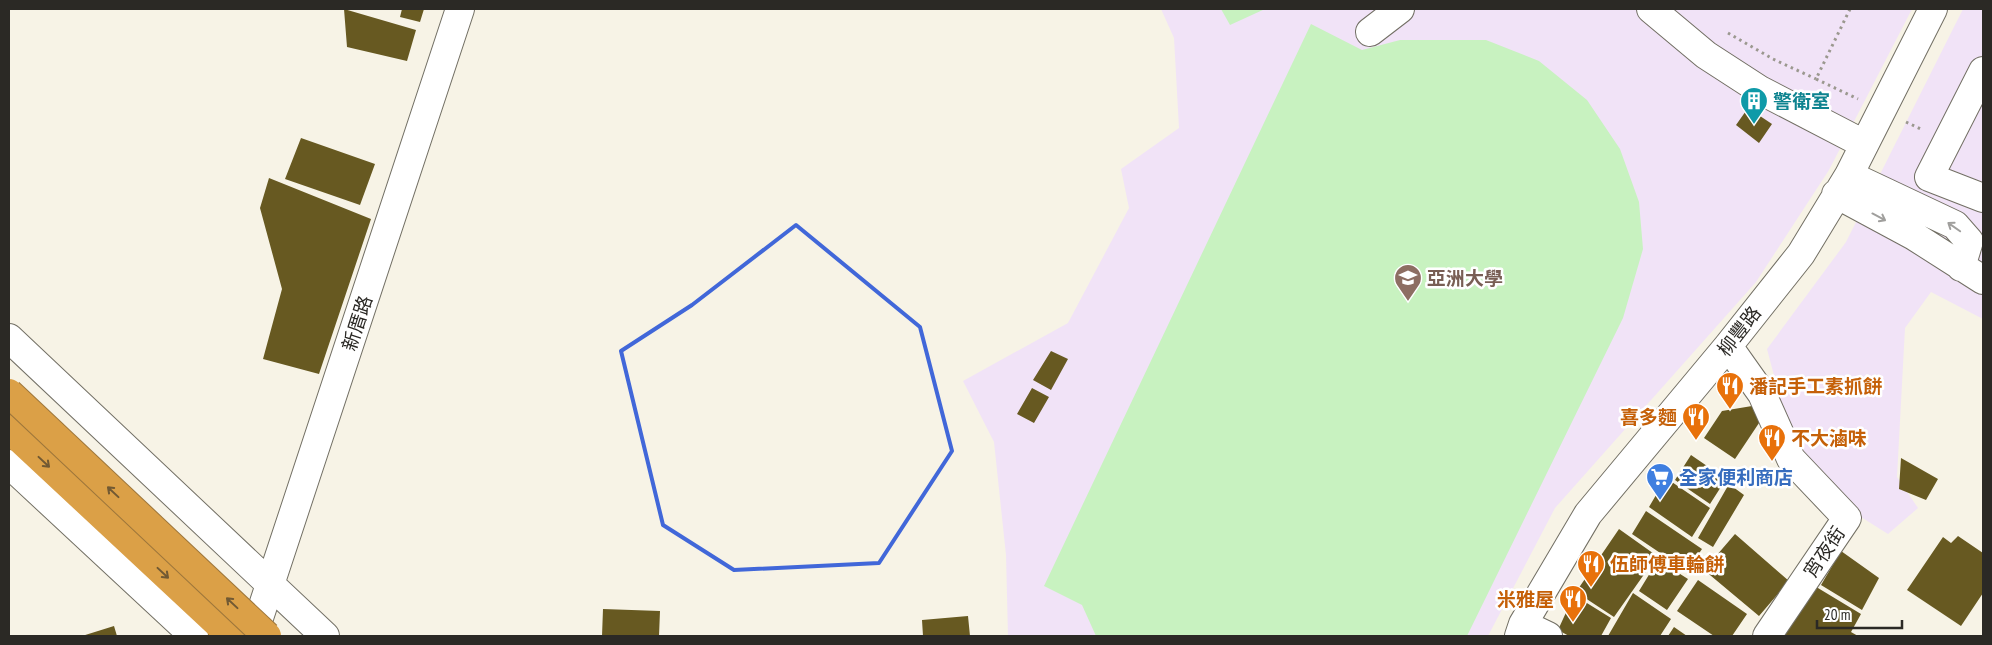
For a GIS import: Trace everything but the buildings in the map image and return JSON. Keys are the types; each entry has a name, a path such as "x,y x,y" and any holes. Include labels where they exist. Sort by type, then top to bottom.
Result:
{"highway":[{"path":"9,393 267,636"},
{"path":"9,429 231,636"}],"street":[{"name":"新厝路","path":"253,636 460,9"},
{"path":"1370,32 1400,9"},
{"path":"1651,9 1706,55 1760,90 1864,144"},
{"name":"柳豐路","path":"1521,630 1588,514 1728,346 1801,254 1843,184 1933,9"},
{"path":"1983,71 1929,177 1983,198"},
{"path":"1843,184 1914,236 1972,273"},
{"path":"9,338 325,636"},
{"name":"宵夜街","path":"1728,346 1762,394 1791,459 1847,518 1767,636"},
{"path":"9,464 194,636"},
{"path":"1521,630 1548,636"}],"path":[{"path":"1724,30 1773,59 1816,80"}],"highlighted area":[{"path":"796,225 920,327 952,451 879,563 734,570 663,525 621,351 692,305"}],"shaded area":[{"name":"亞洲大學","path":"1161,9 1912,9 1829,170 1756,282 1555,508 1488,636 1008,636 1006,555 994,442 963,381 1068,323 1129,208 1121,169 1179,128 1174,38"},
{"path":"1963,9 1983,9 1983,319 1931,292 1905,328 1897,477 1918,508 1888,534 1845,507 1812,472 1789,432 1767,349 1846,242"}],"green space":[{"path":"1221,9 1265,9 1230,25"},
{"name":"亞洲大學","path":"1311,24 1362,50 1400,40 1486,40 1539,61 1587,100 1620,149 1639,202 1643,249 1623,318 1467,636 1096,636 1082,605 1044,586"}],"place":[{"name":"警衛室","path":"1754,125"},
{"name":"亞洲大學","path":"1408,302"},
{"name":"潘記手工素抓餅","path":"1730,410"},
{"name":"喜多麵","path":"1696,441"},
{"name":"不大滷味","path":"1772,462"},
{"name":"全家便利商店","path":"1660,501"},
{"name":"伍師傅車輪餅","path":"1591,588"},
{"name":"米雅屋","path":"1573,623"}]}
